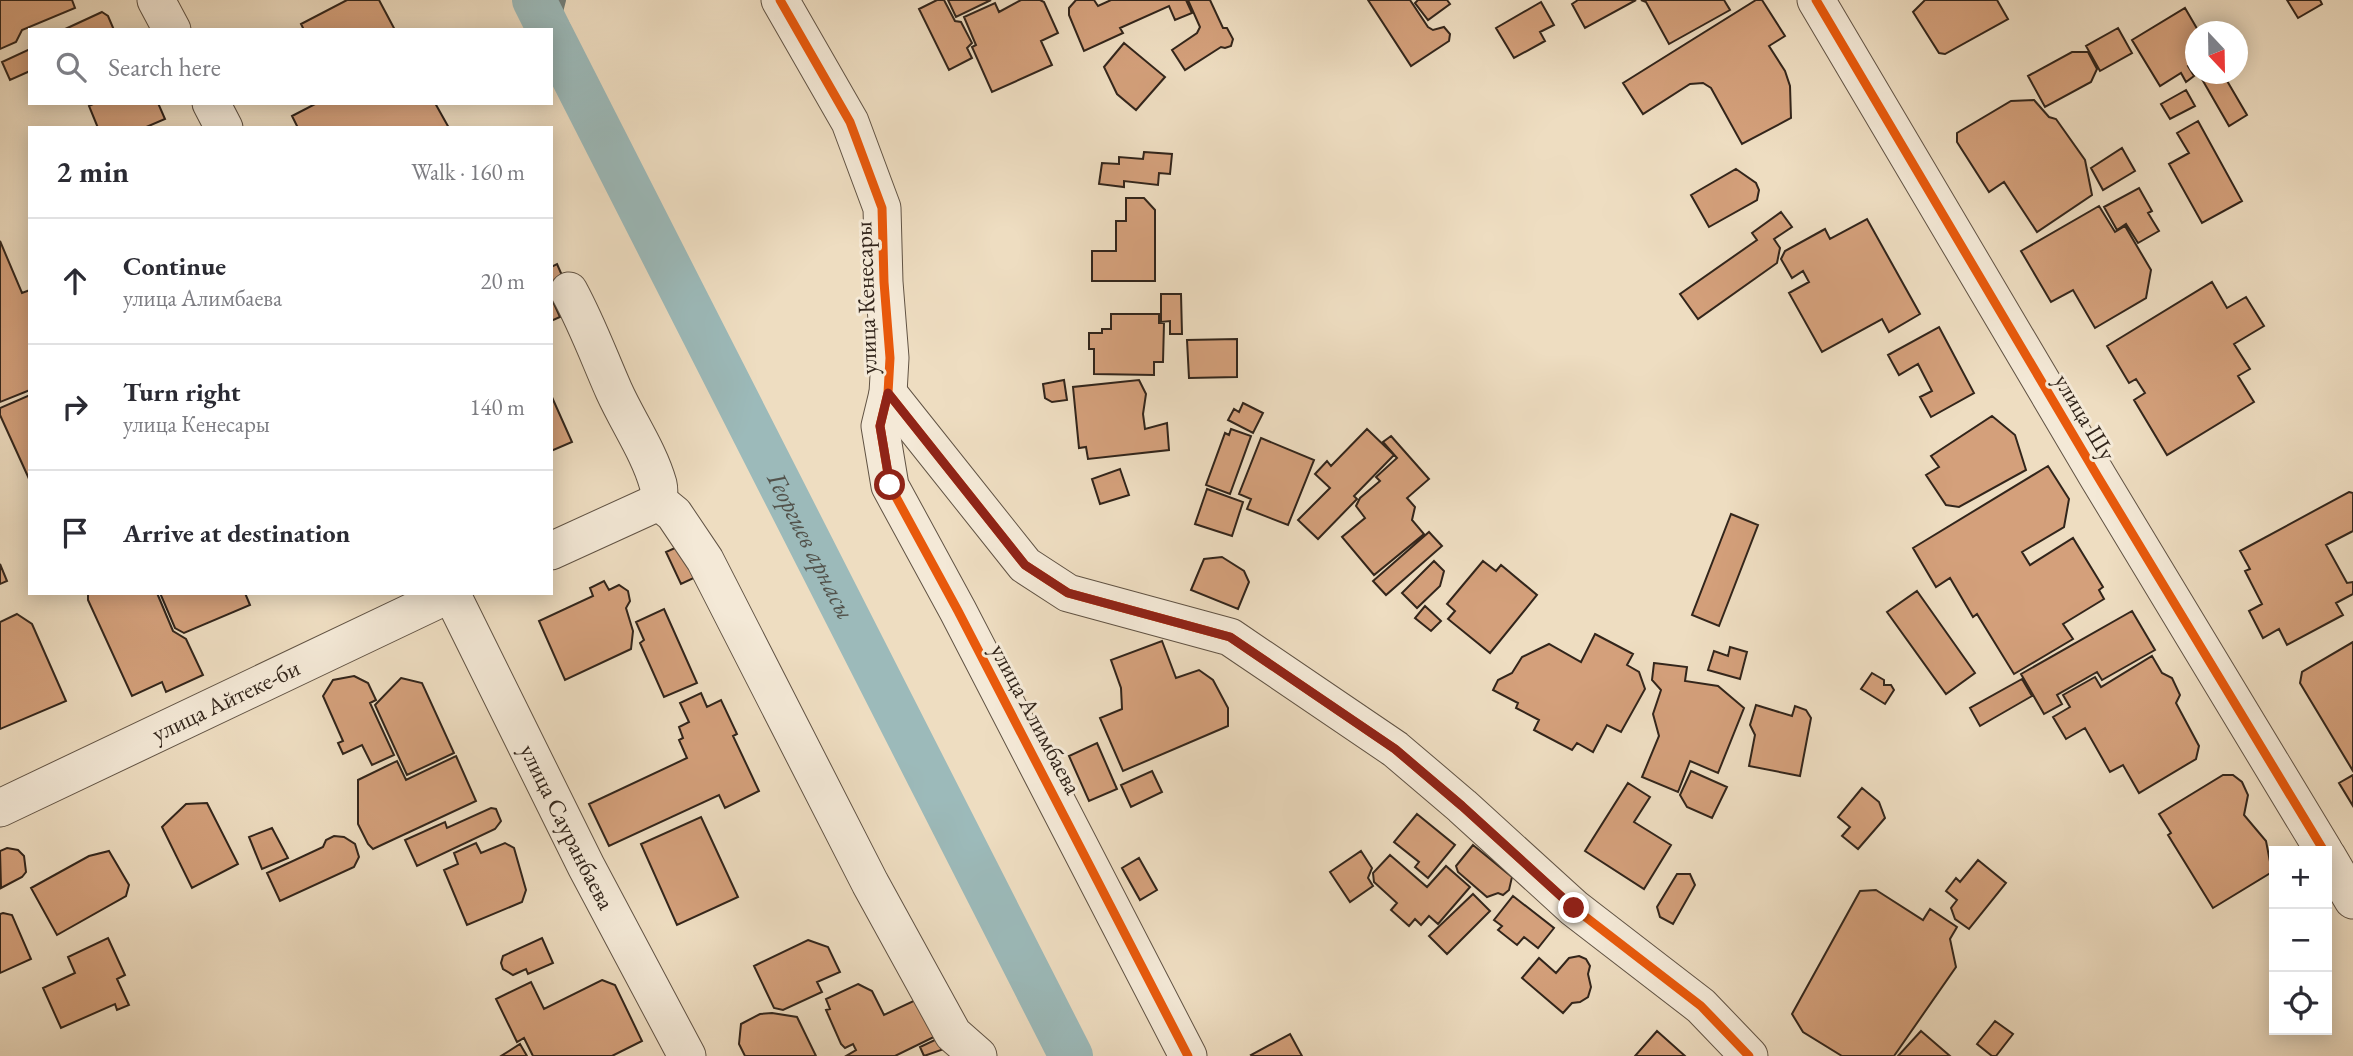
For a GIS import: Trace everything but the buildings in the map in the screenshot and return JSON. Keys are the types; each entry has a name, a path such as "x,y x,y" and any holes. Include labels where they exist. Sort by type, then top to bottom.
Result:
{"street":[{"path":"156,0 171,28"},
{"name":"улица Кенесары","path":"780,0 850,122 883,208 884,282 890,358 888,393 1025,565 1068,593 1230,637 1395,749 1574,908 1701,1006 1749,1056"},
{"name":"улица Шу","path":"1816,0 2098,477 2321,846"},
{"path":"212,105 223,126"},
{"path":"553,550 654,505 659,487 586,322 569,291"},
{"name":"улица Алимбаева","path":"888,393 880,426 890,485 1188,1056"},
{"path":"657,500 674,514 705,560 870,883 953,1034 978,1056"},
{"name":"улица Айтеке-би","path":"0,808 447,595"},
{"name":"улица Сауранбаева","path":"452,595 678,1053"},
{"path":"2332,864 2353,900"}],"waterway":[{"name":"Георгиев арнасы","path":"534,0 548,28"},
{"path":"553,28 560,0"},
{"name":"Георгиев арнасы","path":"553,38 1071,1056"}],"cycle path":[{"path":"780,0 850,122 882,208 890,358 888,393 880,426 890,486 958,611 1188,1056"},
{"path":"1816,0 2098,477 2321,846"},
{"path":"888,393 1025,565 1068,593 1230,637 1395,749 1574,908 1701,1006 1749,1056"}],"route":[{"path":"890,485 880,426 888,393 1025,565 1068,593 1230,637 1395,749 1574,908"}]}
